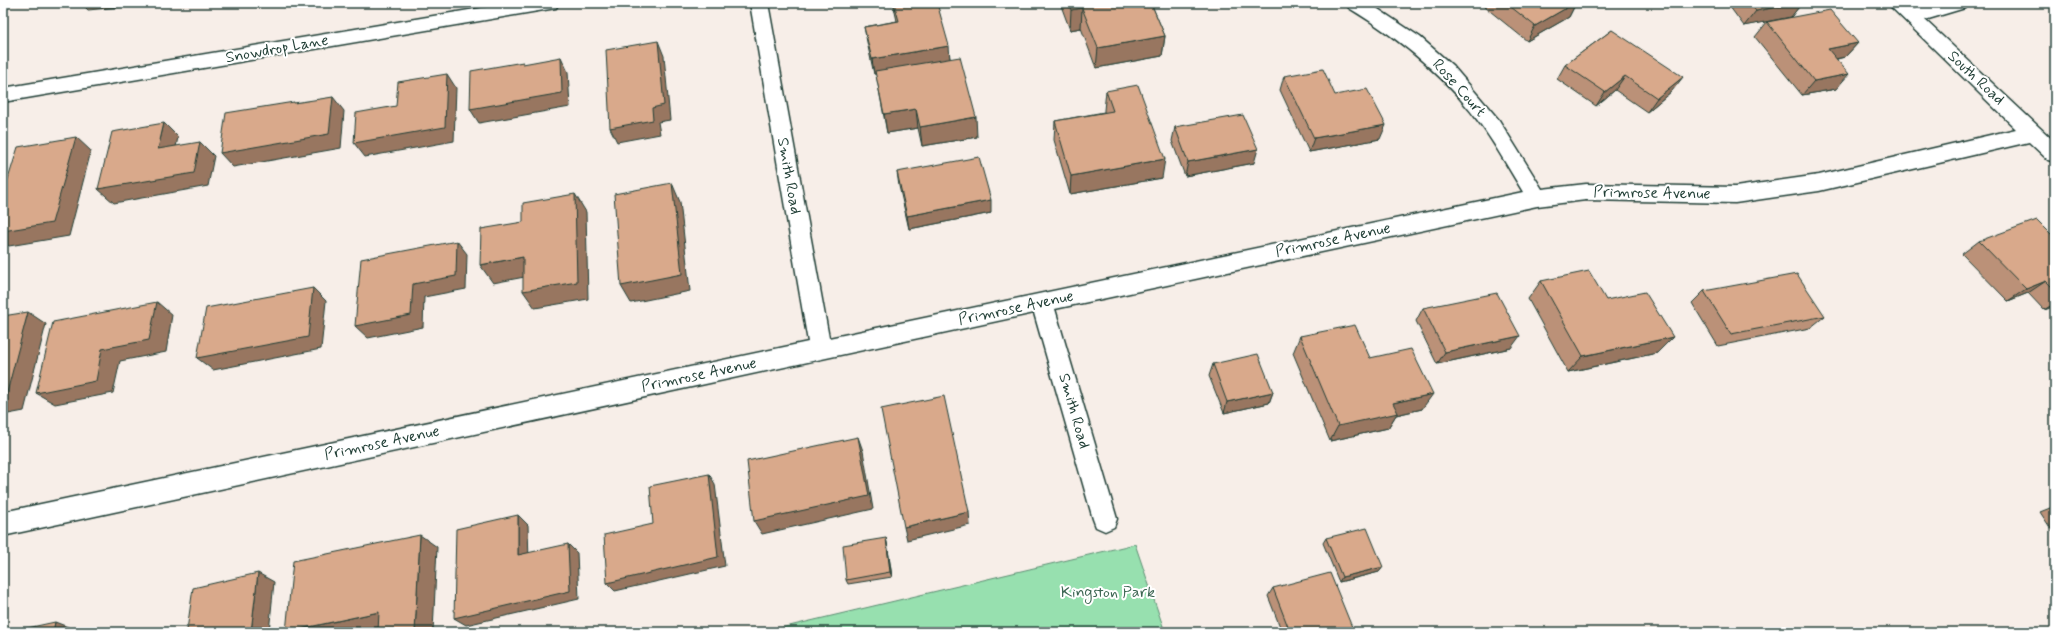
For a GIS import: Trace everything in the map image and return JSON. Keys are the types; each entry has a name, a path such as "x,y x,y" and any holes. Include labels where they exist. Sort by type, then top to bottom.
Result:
{"street":[{"name":"Snowdrop Lane","path":"3,95 550,3"},
{"name":"Smith Road","path":"759,3 820,349"},
{"name":"Rose Court","path":"1354,3 1389,23 1449,72 1492,126 1537,198"},
{"name":"South Road","path":"1896,3 2055,154"},
{"path":"1911,17 1959,3"},
{"name":"Primrose Avenue","path":"3,524 820,349 1537,198 1586,192 1735,195 1827,181 2033,133"},
{"name":"Smith Road","path":"1042,302 1106,519"}],"green space":[{"name":"Kingston Park","path":"1135,544 1165,632 764,632"}],"building":[{"path":"894,3 937,3 949,46 872,59 864,27 899,21"},
{"path":"1068,3 1151,3 1165,36 1098,48 1082,8 1071,10"},
{"path":"1506,3 1575,3 1535,26"},
{"path":"1749,3 1797,3 1756,11"},
{"path":"1830,10 1858,43 1828,49 1849,74 1814,81 1767,22"},
{"path":"1612,30 1683,77 1657,98 1625,76 1605,92 1565,65"},
{"path":"658,41 664,105 652,108 653,120 610,128 606,50"},
{"path":"561,57 562,93 470,109 471,71"},
{"path":"960,57 976,117 920,127 916,109 884,114 875,71"},
{"path":"1323,69 1335,95 1367,89 1386,125 1314,138 1284,76"},
{"path":"447,74 445,127 354,143 356,113 396,106 398,82"},
{"path":"1138,85 1165,159 1071,176 1055,121 1113,111 1106,91"},
{"path":"333,97 329,134 220,153 226,113"},
{"path":"1243,115 1258,149 1188,162 1175,127"},
{"path":"164,123 158,149 200,142 194,173 98,189 112,132"},
{"path":"76,137 52,223 3,231 3,195 18,147"},
{"path":"979,157 991,200 907,216 897,172"},
{"path":"672,183 682,274 621,286 614,194"},
{"path":"575,194 577,282 523,291 523,257 480,265 481,229 523,222 523,203"},
{"path":"2037,220 2055,238 2055,290 2046,281 2026,289 1979,241"},
{"path":"457,241 456,276 413,284 411,315 355,326 361,259"},
{"path":"1589,271 1606,300 1645,292 1673,337 1583,356 1541,281"},
{"path":"1797,274 1825,316 1731,334 1704,291"},
{"path":"313,288 308,337 197,358 206,308"},
{"path":"1497,293 1520,336 1445,352 1423,308"},
{"path":"157,302 149,340 102,349 96,381 36,393 53,322"},
{"path":"28,312 5,400 3,400 3,316"},
{"path":"1355,325 1370,358 1411,349 1433,394 1393,403 1398,413 1338,426 1300,336"},
{"path":"1258,354 1273,392 1227,402 1213,364"},
{"path":"944,396 969,512 904,527 881,409"},
{"path":"858,437 869,496 754,521 747,461"},
{"path":"709,474 718,557 607,583 604,535 653,524 650,486"},
{"path":"518,515 518,555 568,544 570,591 454,618 456,529"},
{"path":"1367,528 1383,567 1342,577 1326,538"},
{"path":"420,535 415,632 378,632 379,612 286,632 293,561"},
{"path":"886,538 890,572 846,580 843,545"},
{"path":"258,573 251,632 177,632 187,630 193,588"},
{"path":"1330,573 1354,632 1290,632 1273,588"},
{"path":"55,622 53,632 9,632"}]}
